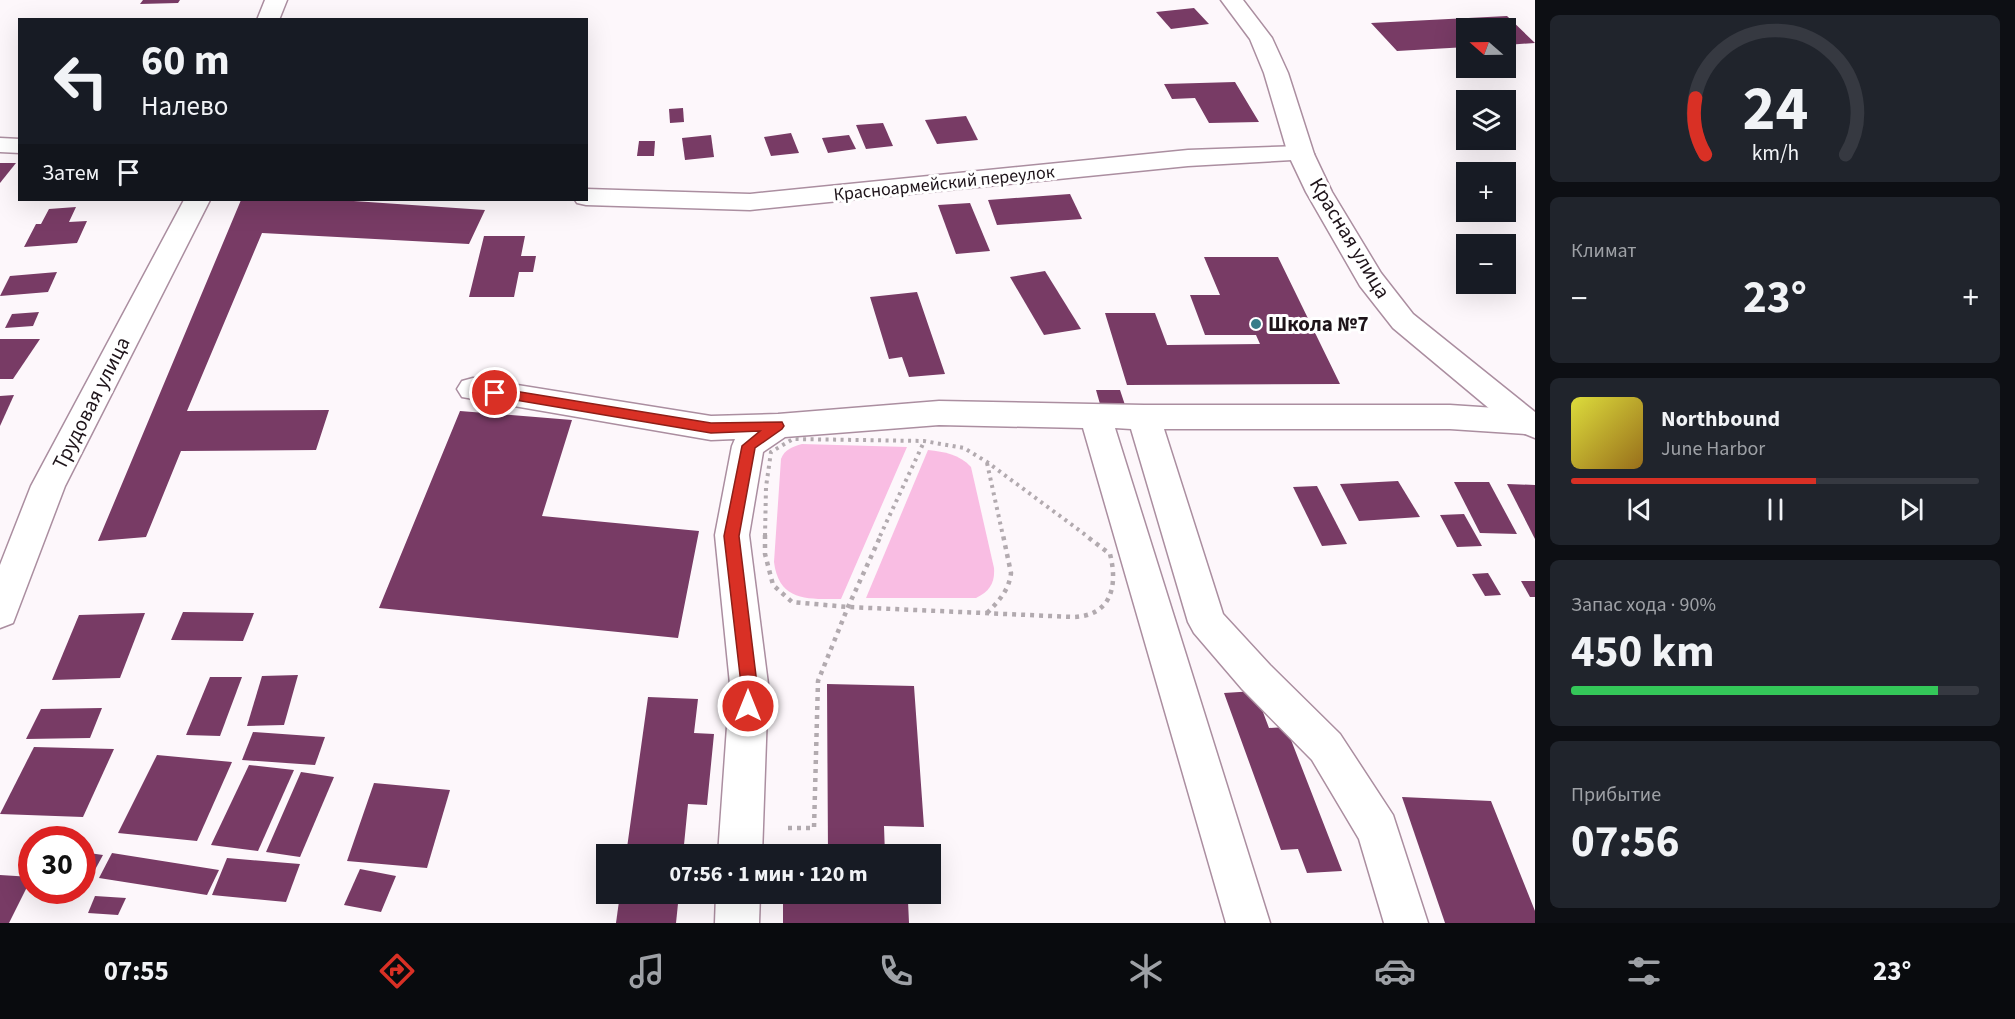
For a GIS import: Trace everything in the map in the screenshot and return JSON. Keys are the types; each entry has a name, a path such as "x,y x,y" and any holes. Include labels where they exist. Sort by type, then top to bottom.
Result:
{"street":[{"path":"269,18 276,0"},
{"name":"Красная улица","path":"1232,0 1261,38 1276,73 1301,154 1319,192 1358,261 1402,321 1530,424"},
{"path":"0,145 18,146"},
{"name":"Красноармейский переулок","path":"588,197 750,202 1188,158 1301,154"},
{"name":"Трудовая улица","path":"0,612 48,486 196,201"},
{"path":"473,389 711,428 778,426 939,413 1096,417 1450,417 1530,424"},
{"path":"1096,417 1248,923"},
{"path":"1144,417 1207,622 1256,677 1326,747 1378,830 1406,923"},
{"path":"741,844 749,684 732,536 748,446 778,426"},
{"path":"737,923 738,904"}],"path":[{"path":"794,439 924,441 964,448 987,462 1110,554 1115,585 1107,603 1085,616 848,607 792,602 772,585 765,554 766,487 771,452 794,439"},
{"path":"788,828 814,828 818,681 848,607 924,441"},
{"path":"987,462 1011,573 1002,599 987,612"}],"shaded area":[{"path":"802,444 907,447 841,599 817,599 797,595 782,585 777,575 774,562 781,459 789,449"},
{"path":"928,450 957,456 971,467 994,568 994,578 988,589 976,598 866,598"}],"building":[{"path":"143,0 180,0 178,3 140,4"},
{"path":"1194,8 1209,24 1171,29 1156,12"},
{"path":"1507,16 1509,18 1468,18"},
{"path":"1456,19 1456,48 1397,51 1371,23"},
{"path":"1516,25 1535,43 1516,44"},
{"path":"1235,82 1259,122 1209,123 1195,98 1172,99 1164,84"},
{"path":"683,108 684,122 670,123 669,109"},
{"path":"966,116 978,140 937,144 925,120"},
{"path":"883,123 893,146 866,149 856,125"},
{"path":"791,133 799,153 771,156 764,137"},
{"path":"711,135 714,157 685,160 682,138"},
{"path":"849,135 856,149 828,153 822,138"},
{"path":"639,141 655,141 654,156 637,156"},
{"path":"0,163 16,163 0,183"},
{"path":"1070,194 1082,219 997,225 988,200"},
{"path":"241,201 354,201 485,210 469,244 262,233 187,411 329,410 316,450 181,451 146,537 98,541"},
{"path":"970,203 990,251 956,254 938,205"},
{"path":"76,207 69,222 87,221 77,243 24,247 36,224 41,224 49,209"},
{"path":"484,236 525,236 521,256 536,256 533,272 519,272 514,297 469,297"},
{"name":"Школа №7","path":"1204,257 1278,257 1340,384 1127,385 1105,313 1155,313 1167,345 1260,344 1256,335 1205,335 1190,295 1220,295"},
{"path":"1045,271 1081,329 1044,335 1010,277"},
{"path":"57,272 48,292 0,296 10,276"},
{"path":"917,292 945,374 909,377 902,357 889,359 870,297"},
{"path":"39,312 33,326 5,328 12,314"},
{"path":"0,339 40,339 13,379 0,379"},
{"path":"1096,390 1120,390 1127,411 1102,411"},
{"path":"14,395 0,426 0,396"},
{"path":"460,411 572,420 542,516 699,531 678,638 379,608"},
{"path":"1398,481 1420,517 1359,521 1340,484"},
{"path":"1454,482 1489,482 1517,534 1480,533"},
{"path":"1507,484 1535,485 1535,539"},
{"path":"1317,486 1347,544 1322,546 1293,487"},
{"path":"1464,514 1482,546 1457,547 1440,515"},
{"path":"1488,573 1501,595 1485,596 1472,574"},
{"path":"1521,581 1535,581 1535,597 1530,597"},
{"path":"183,612 254,613 243,641 171,640"},
{"path":"145,613 120,678 52,680 79,615"},
{"path":"298,675 284,725 247,726 262,676"},
{"path":"210,677 242,677 220,736 186,735"},
{"path":"827,684 914,686 924,827 884,826 885,844 828,844"},
{"path":"1255,691 1269,728 1286,727 1342,871 1307,873 1298,849 1281,850 1224,693"},
{"path":"648,697 698,699 694,733 714,734 707,805 688,804 684,844 628,844"},
{"path":"102,708 90,738 26,739 41,709"},
{"path":"253,732 325,737 315,765 242,760"},
{"path":"34,747 114,749 83,817 0,814"},
{"path":"157,755 232,762 197,841 118,833"},
{"path":"249,765 294,770 258,851 211,845"},
{"path":"301,772 334,777 300,857 266,852"},
{"path":"374,783 450,790 427,868 347,861"},
{"path":"1402,797 1491,801 1535,911 1535,923 1445,923"},
{"path":"112,853 219,870 207,895 99,878"},
{"path":"96,854 103,855 96,868"},
{"path":"227,858 300,864 286,902 212,895"},
{"path":"360,869 396,876 381,912 344,905"},
{"path":"0,875 18,876 18,904 9,923 0,923"},
{"path":"96,896 126,898 118,915 88,913 92,904 96,904"},
{"path":"619,904 678,904 676,923 616,923"},
{"path":"783,904 908,904 909,923 783,923"}],"place":[{"name":"Школа №7","path":"1256,324"}],"route":[{"path":"495,393 711,428 778,426 748,446 732,536 749,684 748,706"}]}
